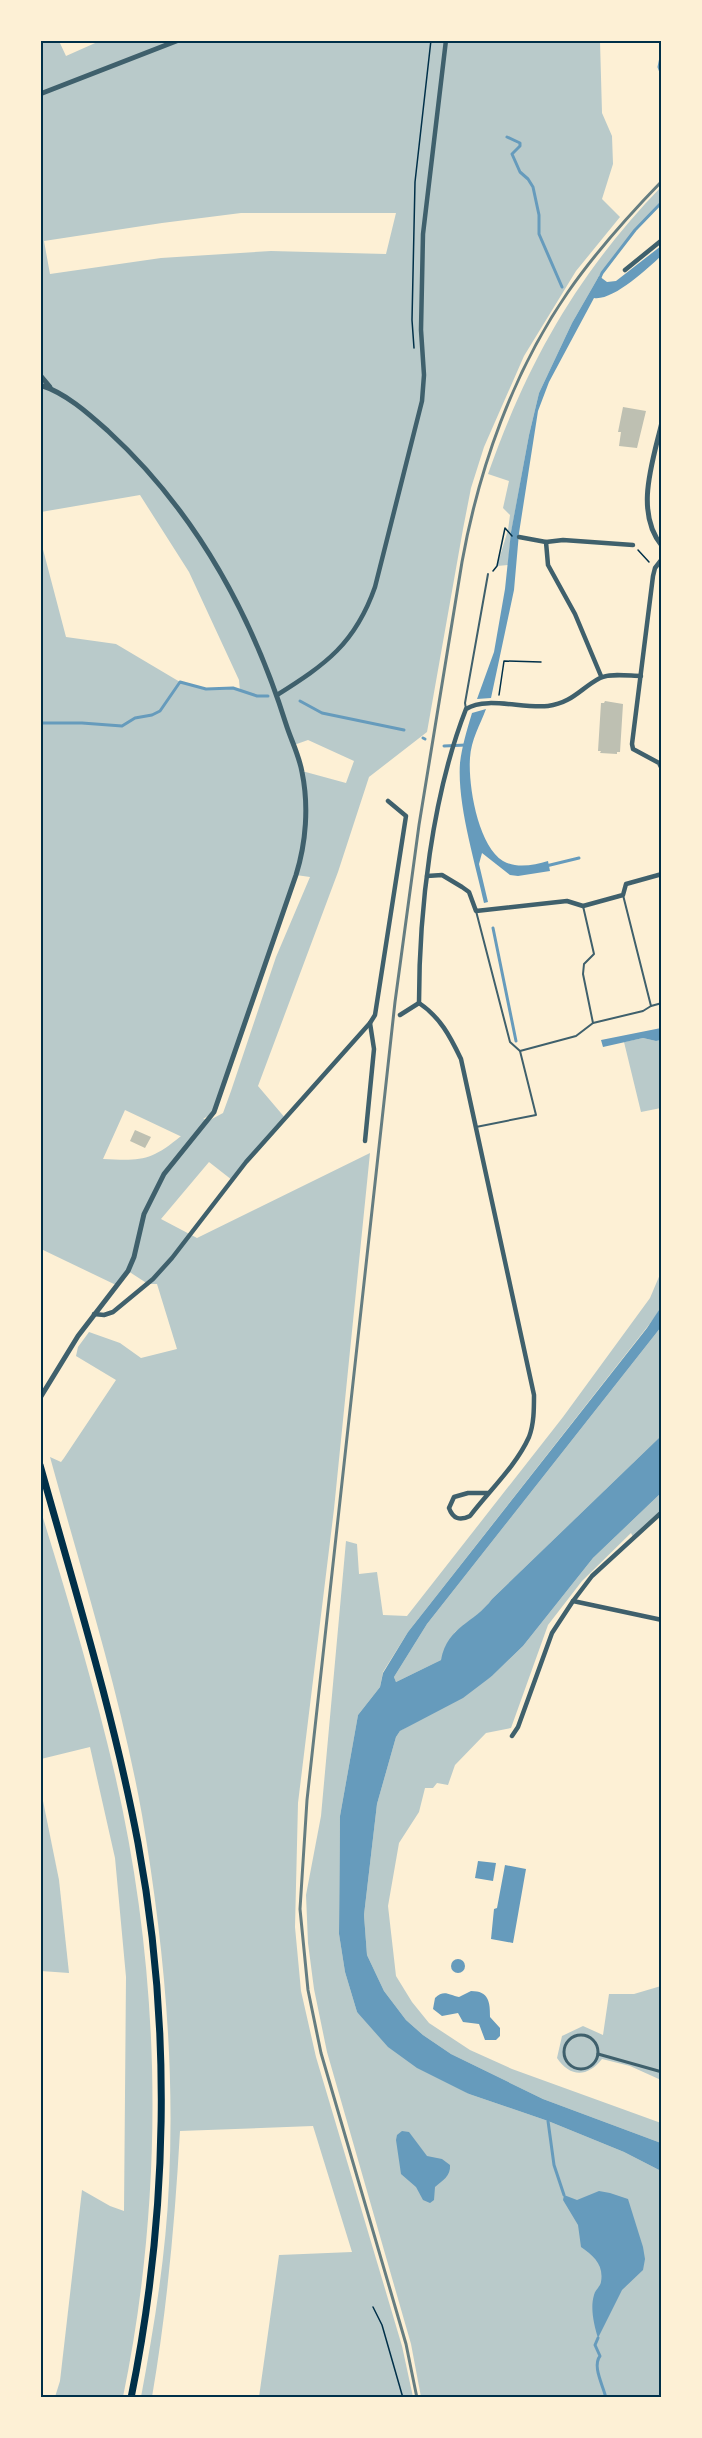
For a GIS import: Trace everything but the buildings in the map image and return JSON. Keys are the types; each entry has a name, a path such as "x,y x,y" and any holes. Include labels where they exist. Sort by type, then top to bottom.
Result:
{"highway":[{"path":"40,1465 93,1654 129,1802 138,1846 154,1971 161,2068 159,2178 148,2298 131,2397"}],"street":[{"path":"40,93 179,40"},
{"path":"277,695 316,670 353,635 366,613 375,587 418,421 424,375 421,330 423,234 446,40"},
{"path":"625,270 662,240"},
{"path":"40,375 51,388 94,419 128,450 177,506 209,552 236,601 277,695 302,771 305,806 302,855 214,1112 164,1174 144,1214 134,1257 128,1271 59,1364 40,1398"},
{"path":"40,385 51,388"},
{"path":"662,422 651,473 647,506 652,533 662,546"},
{"path":"519,537 546,542 563,540 633,545"},
{"path":"546,542 548,565 575,614 601,676"},
{"path":"662,559 655,568 633,748 659,763 662,769"},
{"path":"419,1003 419,959 427,876 443,788 466,709 475,704 489,703 549,706 580,694 601,676 641,676"},
{"path":"94,1314 104,1315 122,1306 153,1279 172,1258 246,1162 375,1015 406,816 388,801"},
{"path":"427,876 442,874 462,887 469,892 476,911 567,901 583,906 623,895 626,884 662,874"},
{"path":"400,1015 419,1003"},
{"path":"419,1003 431,1011 444,1026 461,1059 534,1395 534,1419 529,1436 488,1493 470,1516 456,1519 451,1515 449,1508 453,1497 468,1493 488,1493"},
{"path":"365,1141 374,1049 370,1023"},
{"path":"512,1736 518,1727 552,1633 573,1601 592,1576 662,1512"},
{"path":"573,1601 662,1620"},
{"path":"582,2035 594,2041 598,2054 590,2067 579,2069 567,2061 565,2051 569,2041 582,2035"},
{"path":"598,2054 662,2072"}],"lane":[{"path":"466,709 465,703 488,574"},
{"path":"623,895 651,1005"},
{"path":"583,906 594,954 584,964 583,974 593,1023"},
{"path":"476,911 510,1042 520,1051 536,1115 476,1127"},
{"path":"520,1051 576,1036 593,1023 643,1011 651,1005 662,1003"}],"path":[{"path":"414,351 412,320 415,182 431,40"},
{"path":"488,574 497,566 505,528 510,536"},
{"path":"633,545 655,568"},
{"path":"498,705 504,661 541,662"},
{"path":"374,2307 382,2325 403,2397"}],"shaded area":[{"path":"102,40 600,41 602,113 612,136 613,164 602,199 620,217 576,271 524,356 484,447 471,488 427,732 369,777 338,872 258,1086 286,1119 232,1180 209,1162 161,1219 197,1238 370,1153 334,1509 298,1803 295,1927 301,1991 316,2057 402,2346 413,2397 259,2397 279,2255 352,2252 313,2126 180,2131 170,2265 162,2331 152,2397 141,2397 159,2291 169,2183 170,2091 166,1999 156,1907 133,1771 100,1636 50,1457 61,1462 116,1380 76,1356 78,1347 89,1332 120,1343 141,1358 177,1349 157,1284 148,1284 128,1271 116,1285 41,1249 40,538 66,637 116,644 180,682 206,689 233,688 240,691 239,680 189,572 140,495 41,512 41,41 59,41 66,56","holes":["241,213 396,213 386,254 271,251 161,258 50,274 44,241","308,740 354,761 346,783 302,771 294,745","296,875 310,877 276,957 223,1113 210,1120 203,1119 214,1112","125,1110 181,1136 162,1150 145,1158 103,1159"]},
{"path":"661,187 661,202 635,230 599,276 572,323 539,393 511,533 508,565 497,566 508,530 510,515 503,508 509,481 488,474 520,394 558,320 580,286 631,219"},
{"path":"643,1038 661,1040 661,1108 641,1112 624,1042"},
{"path":"661,1272 661,1307 655,1317 408,1632 383,1672 380,1687 358,1715 340,1816 339,1934 345,1972 357,2012 469,2094 548,2121 624,2152 661,2171 661,2397 421,2397 411,2344 327,2052 314,1989 308,1943 306,1895 321,1816 346,1541 357,1544 359,1574 377,1572 383,1615 407,1616 563,1417 650,1298"},
{"path":"661,1327 661,1436 492,1599 484,1610 455,1632 441,1660 396,1682 394,1677 427,1624"},
{"path":"661,1493 661,1512 633,1537 631,1533 582,1581 548,1625 511,1728 486,1733 455,1765 448,1785 437,1783 433,1788 425,1788 419,1812 399,1843 388,1906 396,1976 412,2002 429,2023 470,2050 512,2069 661,2123 661,2143 543,2099 451,2054 423,2035 406,2020 384,1991 367,1955 364,1915 377,1804 396,1737 400,1731 492,1676 523,1646 593,1558"},
{"path":"40,1508 107,1741 131,1852 142,1929 149,2007 152,2086 151,2164 146,2242 137,2320 123,2397 55,2397 60,2381 82,2190 124,2211 126,1977 115,1858 90,1747 41,1759"},
{"path":"41,1791 59,1880 69,1973 41,1971"},
{"path":"661,1986 661,2080 630,2066 602,2059 590,2070 573,2072 557,2058 562,2036 583,2026 603,2035 609,1994 634,1994"}],"water":[{"path":"661,246 661,256 629,283 611,295 594,298 549,382 538,411 519,533 514,590 491,698 477,699 494,652 505,589 511,532 539,393 572,323 599,276 607,282 616,281"},
{"path":"486,709 474,739 470,758 473,798 481,829 494,853 503,861 520,866 548,861 550,871 510,875 482,853 479,864 488,902 484,903 461,796 460,763 472,713"},
{"path":"661,1028 661,1040 656,1041 643,1038 603,1047 601,1040"},
{"path":"661,1307 661,1327 427,1624 394,1677 396,1682 441,1660 444,1648 455,1632 485,1607 661,1436 661,1493 593,1558 523,1646 492,1676 463,1698 400,1731 396,1737 377,1804 364,1915 367,1955 384,1991 406,2020 423,2035 451,2054 543,2099 661,2143 661,2171 624,2152 548,2121 469,2094 417,2068 388,2047 357,2012 345,1972 339,1934 340,1816 358,1715 380,1687 383,1673 408,1632 647,1328"},
{"path":"478,1861 496,1863 493,1881 475,1878"},
{"path":"505,1865 526,1869 513,1943 491,1939 494,1909 497,1908"},
{"path":"455,1959 461,1959 465,1966 461,1973 455,1973 451,1969 451,1963"},
{"path":"471,1991 482,1993 487,1998 490,2017 500,2028 500,2036 496,2040 485,2040 479,2024 463,2022 458,2013 442,2016 433,2009 435,1998 441,1994 447,1993 459,1997"},
{"path":"402,2131 409,2132 427,2156 442,2159 450,2165 448,2175 435,2187 434,2200 430,2203 423,2200 416,2187 401,2174 396,2140 397,2135"},
{"path":"599,2191 628,2199 645,2259 643,2270 622,2290 598,2338 592,2305 601,2282 601,2271 594,2258 581,2247 578,2225 563,2200 564,2195 577,2200"}],"waterway":[{"path":"662,52 659,67 662,75"},
{"path":"507,137 520,143 512,154 520,172 533,187 539,215 539,234 562,287"},
{"path":"599,280 635,230 662,202"},
{"path":"40,723 122,726 135,718 160,711 180,682 206,689 233,688 257,696 268,696"},
{"path":"300,701 322,713 404,730"},
{"path":"444,746 466,745"},
{"path":"546,866 579,858"},
{"path":"493,928 516,1041"},
{"path":"548,2121 554,2165 564,2195"},
{"path":"598,2338 595,2345 600,2356 597,2365 606,2398"}],"railway":[{"path":"417,2398 406,2344 321,2053 308,1990 300,1909 307,1800 395,1002 419,825 462,562 478,491 489,456 515,388 548,323 578,277 624,221 662,181"}]}
